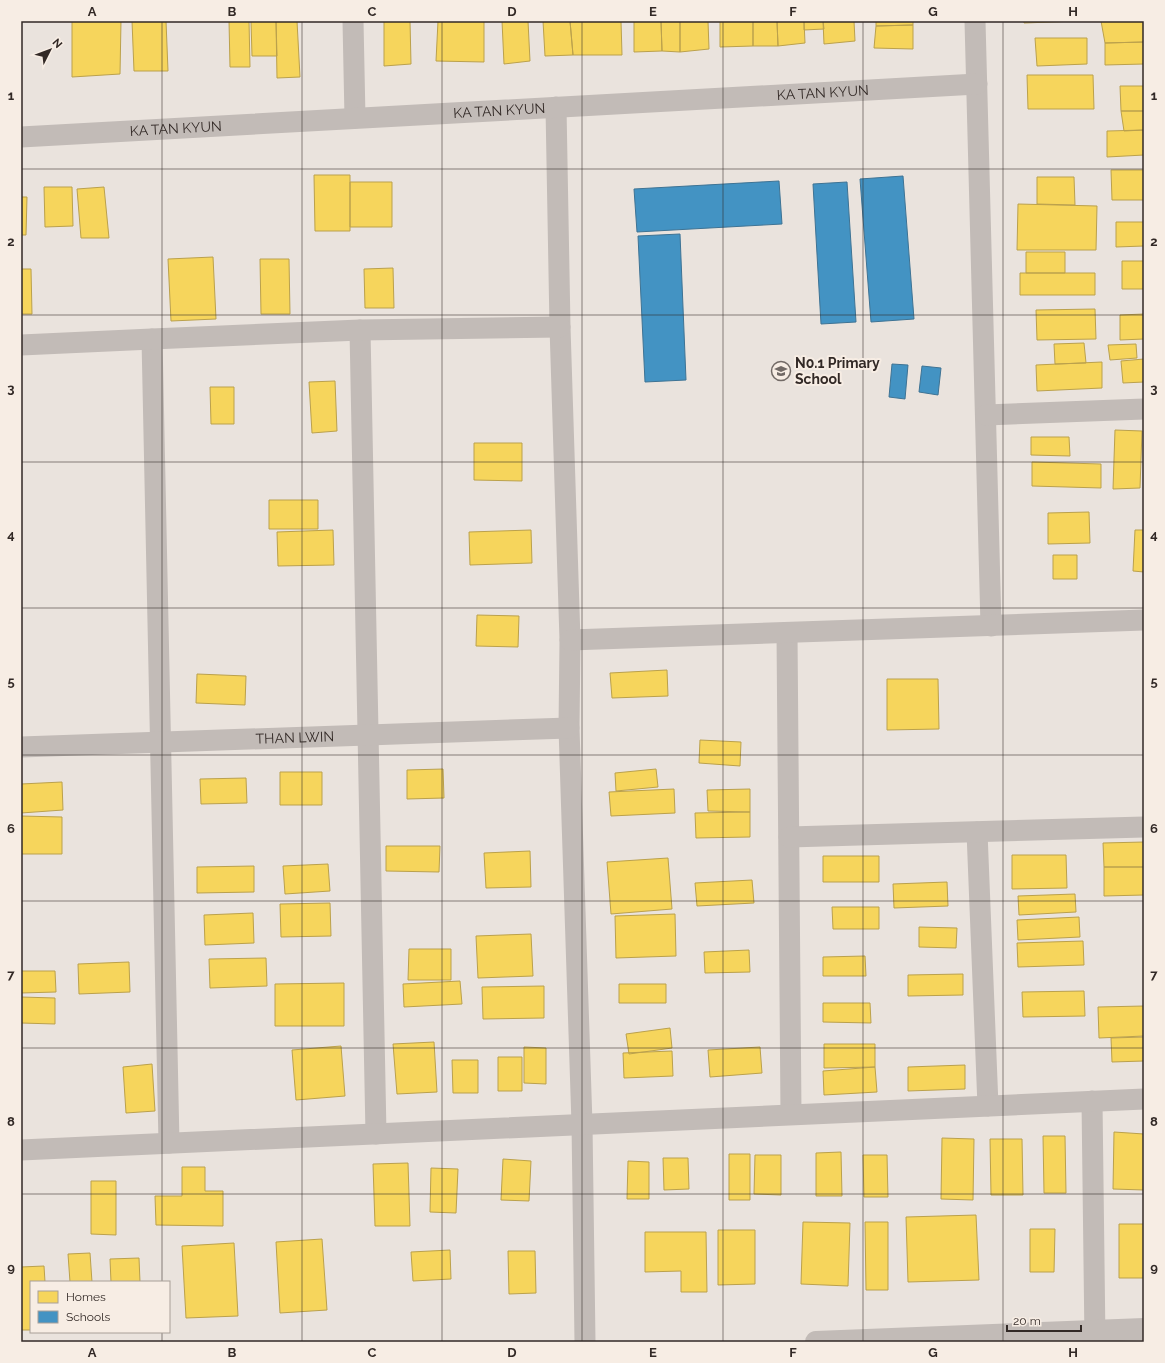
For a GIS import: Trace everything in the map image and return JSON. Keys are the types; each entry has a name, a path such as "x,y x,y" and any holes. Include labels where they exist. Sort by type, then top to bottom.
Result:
{"street":[{"path":"353,21 355,118"},
{"path":"975,21 991,626"},
{"name":"KA TAN KYUN","path":"21,137 977,84"},
{"path":"556,107 560,327 570,640 569,728 582,1124 584,1342"},
{"path":"21,345 360,330 560,327"},
{"path":"360,330 376,1134"},
{"path":"152,339 169,1143"},
{"path":"986,415 1144,409"},
{"path":"570,640 1144,620"},
{"path":"787,633 791,1114"},
{"name":"THAN LWIN","path":"21,747 569,728"},
{"path":"789,837 1144,827"},
{"path":"977,832 988,1106"},
{"path":"21,1150 1144,1098"},
{"path":"1092,1101 1095,1336"},
{"path":"816,1342 1095,1336 1144,1328"}],"building: Homes":[{"path":"72,21 121,21 120,74 72,77"},
{"path":"132,21 166,21 168,71 134,71"},
{"path":"229,21 249,21 250,67 230,67"},
{"path":"251,21 276,21 277,56 252,56"},
{"path":"276,21 297,21 300,77 277,78"},
{"path":"384,21 410,21 411,64 384,66"},
{"path":"438,21 484,21 484,62 436,61"},
{"path":"502,21 528,21 530,61 504,64"},
{"path":"543,21 570,21 573,55 545,56"},
{"path":"570,21 621,21 622,55 573,55"},
{"path":"634,21 661,21 662,51 634,52"},
{"path":"661,21 680,21 680,52 662,51"},
{"path":"680,21 708,21 709,49 680,52"},
{"path":"720,21 753,21 753,46 720,47"},
{"path":"753,21 777,21 778,46 753,46"},
{"path":"777,21 804,21 805,43 778,46"},
{"path":"804,21 823,21 824,29 804,30"},
{"path":"823,21 854,21 855,41 824,44"},
{"path":"876,21 913,21 913,25 876,26"},
{"path":"1024,21 1077,21 1024,23"},
{"path":"1101,21 1144,21 1144,42 1105,43"},
{"path":"913,25 913,49 874,48 876,26"},
{"path":"1035,38 1087,38 1087,64 1037,66"},
{"path":"1144,42 1144,64 1105,65 1105,43"},
{"path":"1027,75 1093,75 1094,109 1028,109"},
{"path":"1120,86 1144,86 1144,111 1121,111"},
{"path":"1121,111 1144,111 1144,130 1124,131"},
{"path":"1144,130 1144,155 1107,157 1107,131"},
{"path":"1111,170 1144,170 1144,200 1112,200"},
{"path":"314,175 350,175 350,231 315,231"},
{"path":"1037,177 1074,177 1075,205 1037,204"},
{"path":"350,182 392,182 392,227 350,227"},
{"path":"44,187 72,187 73,226 45,227"},
{"path":"104,187 109,238 81,238 77,189"},
{"path":"21,197 27,197 26,235 21,235"},
{"path":"1018,204 1097,206 1096,250 1017,250"},
{"path":"1116,222 1144,222 1144,246 1116,247"},
{"path":"1026,252 1065,252 1065,273 1026,273"},
{"path":"213,257 216,319 171,321 168,259"},
{"path":"260,259 289,259 290,314 261,314"},
{"path":"1122,261 1144,261 1144,289 1122,289"},
{"path":"393,268 394,308 365,308 364,269"},
{"path":"21,269 31,269 32,314 21,314"},
{"path":"1020,273 1095,273 1095,295 1020,295"},
{"path":"1095,309 1096,339 1037,340 1036,310"},
{"path":"1144,314 1144,339 1120,340 1120,315"},
{"path":"1084,343 1086,363 1055,364 1054,344"},
{"path":"1136,344 1137,358 1110,360 1108,345"},
{"path":"1144,359 1144,382 1123,383 1121,361"},
{"path":"1102,362 1102,388 1037,391 1036,365"},
{"path":"335,381 337,431 312,433 309,382"},
{"path":"210,387 234,387 234,424 211,424"},
{"path":"1115,430 1142,431 1140,488 1113,489"},
{"path":"1031,437 1069,437 1070,456 1031,455"},
{"path":"474,443 522,443 522,481 474,480"},
{"path":"1032,462 1101,464 1101,488 1032,486"},
{"path":"269,500 318,500 318,529 269,529"},
{"path":"1089,512 1090,543 1048,544 1048,513"},
{"path":"333,530 334,565 278,566 277,532"},
{"path":"531,530 532,563 470,565 469,532"},
{"path":"1135,530 1144,530 1144,572 1133,571"},
{"path":"1053,555 1077,555 1077,579 1053,579"},
{"path":"477,615 519,616 518,647 476,646"},
{"path":"667,670 668,696 612,698 610,673"},
{"path":"197,674 246,676 245,705 196,703"},
{"path":"887,679 938,679 939,729 887,730"},
{"path":"700,740 741,742 740,766 699,763"},
{"path":"443,769 444,798 407,799 407,770"},
{"path":"656,769 658,787 616,791 615,773"},
{"path":"280,772 322,772 322,805 280,805"},
{"path":"246,778 247,803 201,804 200,779"},
{"path":"62,782 63,810 21,813 21,784"},
{"path":"674,789 675,813 611,816 609,792"},
{"path":"750,789 750,812 708,811 707,790"},
{"path":"750,812 750,837 696,838 695,813"},
{"path":"21,816 62,817 62,854 21,854"},
{"path":"1144,842 1144,867 1104,867 1103,843"},
{"path":"386,846 440,846 439,872 386,871"},
{"path":"530,851 531,887 486,888 484,853"},
{"path":"1012,855 1066,855 1067,888 1012,889"},
{"path":"823,856 879,856 879,882 823,882"},
{"path":"668,858 672,909 611,914 607,862"},
{"path":"328,864 330,891 285,894 283,866"},
{"path":"254,866 254,892 197,893 197,867"},
{"path":"1104,867 1144,867 1144,895 1104,896"},
{"path":"752,880 754,903 697,906 695,883"},
{"path":"947,882 948,906 894,908 893,884"},
{"path":"1075,894 1076,912 1019,915 1018,896"},
{"path":"330,903 331,936 281,937 280,904"},
{"path":"832,907 879,907 879,929 833,929"},
{"path":"253,913 254,943 205,945 204,915"},
{"path":"675,914 676,956 616,958 615,916"},
{"path":"1079,917 1080,937 1018,940 1017,920"},
{"path":"919,927 957,928 956,948 919,947"},
{"path":"531,934 533,976 478,978 476,936"},
{"path":"1083,941 1084,965 1018,967 1017,943"},
{"path":"409,949 451,949 451,980 408,980"},
{"path":"749,950 750,972 705,973 704,952"},
{"path":"865,956 866,976 823,976 823,957"},
{"path":"266,958 267,986 210,988 209,959"},
{"path":"129,962 130,992 79,994 78,964"},
{"path":"21,971 55,971 56,992 21,993"},
{"path":"963,974 963,995 908,996 908,975"},
{"path":"460,981 462,1004 404,1007 403,984"},
{"path":"344,983 344,1026 275,1026 275,984"},
{"path":"619,984 666,984 666,1003 619,1003"},
{"path":"544,986 544,1018 483,1019 482,987"},
{"path":"1084,991 1085,1016 1023,1017 1022,992"},
{"path":"21,997 55,998 55,1024 21,1023"},
{"path":"823,1003 870,1003 871,1023 823,1022"},
{"path":"1144,1006 1144,1036 1099,1038 1098,1007"},
{"path":"670,1028 672,1048 629,1054 626,1034"},
{"path":"1144,1037 1144,1061 1112,1062 1111,1038"},
{"path":"434,1042 437,1092 397,1094 393,1044"},
{"path":"824,1044 875,1044 875,1067 824,1068"},
{"path":"341,1046 345,1096 296,1100 292,1050"},
{"path":"524,1047 546,1048 546,1084 524,1083"},
{"path":"760,1047 762,1073 710,1077 708,1050"},
{"path":"672,1051 673,1076 624,1078 623,1053"},
{"path":"498,1057 522,1057 522,1091 498,1091"},
{"path":"452,1060 478,1060 478,1093 453,1093"},
{"path":"152,1064 155,1111 126,1113 123,1067"},
{"path":"965,1065 965,1089 908,1091 908,1067"},
{"path":"875,1067 877,1092 824,1095 823,1071"},
{"path":"1114,1132 1144,1134 1144,1190 1113,1189"},
{"path":"1043,1136 1065,1136 1066,1193 1044,1193"},
{"path":"942,1138 974,1139 973,1200 941,1199"},
{"path":"990,1139 1022,1139 1023,1195 991,1195"},
{"path":"841,1152 842,1196 816,1196 816,1153"},
{"path":"729,1154 750,1154 750,1200 729,1200"},
{"path":"755,1155 781,1155 781,1195 754,1194"},
{"path":"863,1155 887,1155 888,1197 864,1197"},
{"path":"663,1158 688,1158 689,1189 664,1190"},
{"path":"503,1159 531,1161 529,1201 501,1200"},
{"path":"628,1161 649,1162 649,1199 627,1199"},
{"path":"408,1163 410,1226 375,1226 373,1164"},
{"path":"182,1167 205,1167 205,1191 223,1191 223,1226 156,1225 155,1196 182,1196"},
{"path":"431,1168 458,1169 456,1213 430,1212"},
{"path":"91,1181 116,1181 116,1235 91,1234"},
{"path":"976,1215 979,1280 908,1282 906,1217"},
{"path":"803,1222 850,1223 848,1286 801,1284"},
{"path":"865,1222 888,1222 888,1290 866,1290"},
{"path":"1119,1224 1144,1224 1144,1278 1119,1278"},
{"path":"1030,1229 1055,1229 1054,1272 1030,1272"},
{"path":"718,1230 755,1230 755,1284 718,1285"},
{"path":"645,1232 706,1232 707,1292 681,1292 681,1271 645,1272"},
{"path":"322,1239 327,1310 280,1313 276,1242"},
{"path":"234,1243 238,1316 186,1318 182,1246"},
{"path":"450,1250 451,1279 413,1281 411,1252"},
{"path":"508,1251 535,1251 536,1293 509,1294"},
{"path":"90,1253 92,1281 70,1281 68,1254"},
{"path":"139,1258 140,1281 111,1281 110,1259"},
{"path":"44,1266 45,1281 30,1281 30,1330 21,1330 21,1267"}],"building: Schools":[{"path":"903,176 914,319 871,322 860,179"},
{"path":"779,181 782,224 637,232 634,189"},
{"path":"847,182 856,322 821,324 813,184"},
{"path":"680,234 686,380 645,382 638,236"},
{"path":"892,364 908,365 905,399 889,397"},
{"path":"922,366 941,368 938,395 919,392"}],"place":[{"name":"N0.1 Primary School","path":"781,371"}]}
